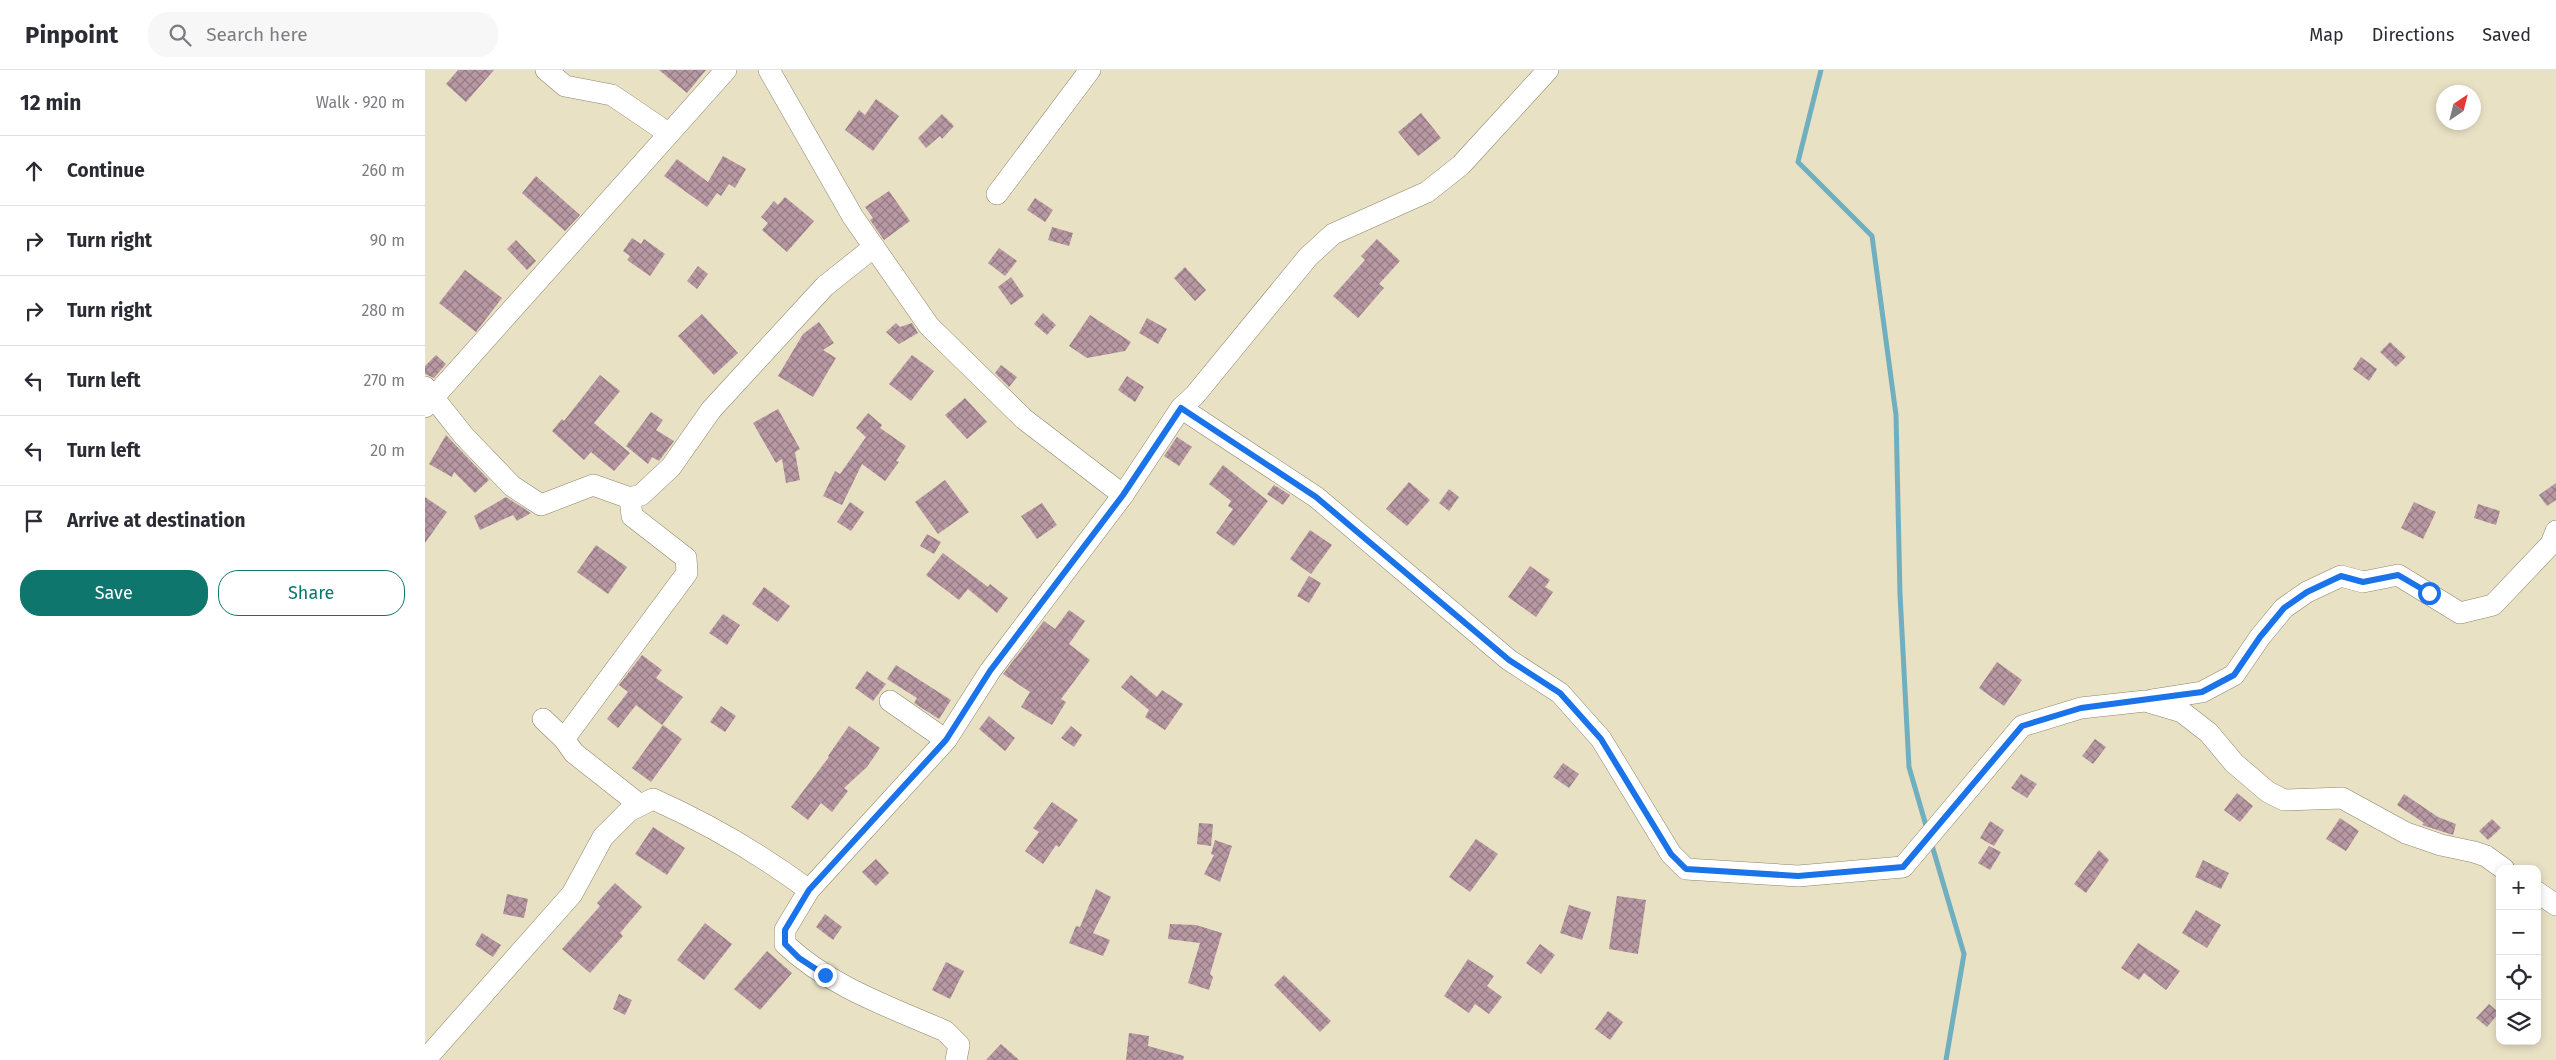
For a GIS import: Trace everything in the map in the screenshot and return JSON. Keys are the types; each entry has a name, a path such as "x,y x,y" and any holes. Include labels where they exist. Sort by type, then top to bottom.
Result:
{"street":[{"path":"546,70 565,86 612,95 668,133"},
{"path":"726,70 428,397 512,486 541,506 593,485 630,498 641,495 671,467 711,410 825,286 874,247"},
{"path":"769,70 853,217 929,326 1024,419 1123,495"},
{"path":"997,194 1090,70"},
{"path":"956,1060 959,1045 945,1031 825,975 799,958 785,944 785,930 809,890 946,740 990,671 1123,495 1181,408 1195,395 1221,360 1314,251 1333,234 1427,192 1434,187 1461,165 1548,70"},
{"path":"1181,408 1316,497 1509,660 1560,693 1601,739 1671,854 1686,869 1798,876 1903,867 2022,726 2081,708 2202,692 2234,675 2260,637 2284,608 2307,592 2341,576 2363,582 2398,575 2460,613 2493,605 2551,544 2556,531"},
{"path":"564,739 687,574 686,558 632,516 630,498"},
{"path":"890,701 946,740"},
{"path":"2145,701 2182,712 2209,733 2234,763 2268,792 2284,800 2342,798 2406,833 2441,845 2474,852 2497,865"},
{"path":"543,719 564,739 574,753 640,805"},
{"path":"425,1060 572,894 603,837 629,811 653,799 702,821 769,860 809,890"},
{"path":"2541,895 2556,905"}],"building":[{"path":"458,70 494,70 466,102 446,84"},
{"path":"659,70 706,70 687,93"},
{"path":"876,99 899,116 873,151 845,130 859,110 865,115"},
{"path":"1421,113 1441,138 1418,156 1398,132"},
{"path":"942,114 954,126 942,139 940,136 926,148 918,138"},
{"path":"723,156 746,169 735,188 729,184 721,196 717,193 707,207 664,176 677,159 708,182"},
{"path":"536,176 580,215 565,231 522,193"},
{"path":"889,191 910,221 884,240 870,220 873,218 865,207"},
{"path":"785,197 814,221 787,252 762,230 768,223 761,217 774,201 778,205"},
{"path":"1035,198 1053,210 1045,222 1027,210"},
{"path":"1052,227 1073,233 1069,246 1048,240"},
{"path":"632,238 641,244 644,239 665,254 650,276 627,260 630,256 623,251"},
{"path":"1377,239 1400,261 1379,284 1384,288 1358,318 1333,296 1365,260 1361,256"},
{"path":"516,240 536,261 527,270 507,249"},
{"path":"999,248 1017,261 1005,276 988,263"},
{"path":"698,266 708,274 697,289 687,281"},
{"path":"1185,267 1206,290 1195,301 1174,278"},
{"path":"465,270 502,298 476,332 439,303"},
{"path":"1011,277 1024,296 1011,305 998,287"},
{"path":"1043,313 1056,325 1047,335 1034,324"},
{"path":"702,314 738,353 714,375 678,336"},
{"path":"1090,315 1131,342 1125,351 1087,358 1069,346"},
{"path":"1147,318 1167,329 1158,344 1139,333"},
{"path":"819,322 834,343 823,350 836,358 813,397 778,376 803,334"},
{"path":"896,323 900,327 912,323 918,333 899,344 886,332"},
{"path":"2390,342 2406,357 2396,367 2380,352"},
{"path":"436,355 446,364 434,378 425,374 425,366"},
{"path":"912,355 934,371 911,401 889,384"},
{"path":"2361,357 2377,369 2369,381 2353,369"},
{"path":"1001,365 1017,377 1009,387 995,373"},
{"path":"600,375 620,391 594,423 630,453 614,471 591,452 584,460 552,431 562,419 564,421"},
{"path":"1127,376 1144,387 1135,402 1118,390"},
{"path":"965,398 987,422 967,439 945,415"},
{"path":"778,409 800,449 795,452 800,480 786,483 782,459 776,463 753,423"},
{"path":"651,412 663,420 656,430 674,441 659,461 652,457 648,464 626,446"},
{"path":"868,413 882,425 880,428 906,446 896,461 899,462 885,481 862,464 842,505 823,496 835,471 840,474 866,437 856,428"},
{"path":"446,435 489,480 475,493 454,472 452,477 429,464"},
{"path":"1177,437 1192,447 1179,466 1164,456"},
{"path":"1223,465 1268,501 1234,546 1216,533 1233,509 1228,506 1231,501 1209,484"},
{"path":"945,480 969,512 938,534 915,502"},
{"path":"1409,482 1430,500 1407,526 1386,509"},
{"path":"2556,483 2556,500 2547,506 2539,495"},
{"path":"1274,485 1290,495 1283,505 1267,494"},
{"path":"1449,489 1459,497 1449,511 1439,503"},
{"path":"425,497 447,512 425,543"},
{"path":"506,497 531,513 517,521 513,515 480,530 474,516"},
{"path":"850,502 864,512 851,531 837,522"},
{"path":"2414,502 2436,512 2423,539 2401,528"},
{"path":"1042,503 1057,525 1037,539 1021,516"},
{"path":"2478,504 2500,511 2496,525 2474,518"},
{"path":"1310,530 1332,545 1311,574 1290,559"},
{"path":"927,534 941,542 934,554 920,546"},
{"path":"596,545 627,567 608,594 577,572"},
{"path":"943,553 988,587 990,584 1008,598 997,613 968,589 959,600 926,575"},
{"path":"1530,566 1550,580 1545,587 1553,592 1536,617 1508,597"},
{"path":"1309,576 1321,583 1309,603 1297,596"},
{"path":"764,587 790,606 778,622 752,604"},
{"path":"1069,610 1085,621 1069,644 1090,660 1061,699 1066,702 1052,725 1021,707 1030,692 1003,674 1044,621 1055,629"},
{"path":"723,614 740,625 727,645 709,633"},
{"path":"642,655 662,670 656,678 683,697 662,725 636,705 618,728 607,719 628,692 619,685"},
{"path":"1997,662 2022,680 2004,706 1979,688"},
{"path":"896,665 951,700 939,719 914,703 917,698 887,679"},
{"path":"867,671 886,684 873,701 855,688"},
{"path":"1131,675 1157,697 1162,690 1183,704 1165,730 1145,717 1149,710 1121,687"},
{"path":"721,706 736,716 725,732 710,722"},
{"path":"989,716 1015,738 1005,751 979,729"},
{"path":"663,725 682,739 651,782 632,768"},
{"path":"849,726 880,748 867,767 844,788 848,791 832,812 821,803 808,820 791,807 829,757"},
{"path":"1071,726 1082,735 1074,747 1061,738"},
{"path":"2095,739 2106,747 2093,764 2082,756"},
{"path":"1563,763 1579,774 1569,788 1553,777"},
{"path":"2021,774 2037,784 2027,798 2011,788"},
{"path":"2237,793 2253,806 2240,822 2224,810"},
{"path":"2404,794 2438,817 2456,824 2453,835 2422,825 2424,823 2397,805"},
{"path":"1052,802 1078,820 1059,847 1056,845 1043,864 1025,851 1039,832 1033,828"},
{"path":"2340,818 2359,831 2346,851 2326,839"},
{"path":"2492,819 2501,828 2488,840 2479,831"},
{"path":"1990,821 2004,830 1994,846 1980,838"},
{"path":"1199,823 1213,824 1211,846 1197,844"},
{"path":"653,827 685,848 667,875 635,854"},
{"path":"1476,839 1498,854 1470,892 1449,877"},
{"path":"1215,840 1232,846 1220,882 1204,874 1214,855 1211,854"},
{"path":"1989,846 2001,852 1990,870 1978,863"},
{"path":"2099,850 2109,860 2086,893 2074,884"},
{"path":"876,859 889,873 876,886 862,872"},
{"path":"2203,860 2229,873 2221,889 2195,877"},
{"path":"615,883 642,907 620,933 623,936 590,973 562,949 600,906 597,903"},
{"path":"1096,889 1111,897 1093,933 1110,940 1103,956 1069,943 1076,926 1080,927"},
{"path":"507,894 528,899 524,918 503,914"},
{"path":"1617,896 1646,900 1638,954 1609,949"},
{"path":"1569,905 1591,912 1582,940 1560,933"},
{"path":"2196,910 2221,925 2207,948 2182,933"},
{"path":"825,914 842,927 833,940 816,927"},
{"path":"705,923 732,944 704,980 677,960"},
{"path":"1170,924 1196,925 1222,933 1210,974 1213,977 1209,990 1188,983 1200,943 1168,939"},
{"path":"482,933 501,945 493,957 475,945"},
{"path":"2138,943 2180,971 2166,990 2144,973 2139,980 2121,968"},
{"path":"1540,944 1555,955 1541,974 1526,963"},
{"path":"767,951 792,973 760,1010 734,989"},
{"path":"1468,959 1494,976 1487,986 1502,997 1489,1014 1475,1004 1469,1013 1444,996"},
{"path":"946,962 964,971 950,999 932,990"},
{"path":"1284,975 1331,1021 1320,1032 1274,985"},
{"path":"619,994 632,1000 625,1015 613,1009"},
{"path":"2489,1004 2496,1010 2496,1016 2487,1027 2476,1018"},
{"path":"1608,1011 1623,1022 1610,1040 1595,1029"},
{"path":"1129,1033 1149,1036 1148,1046 1184,1056 1183,1060 1126,1060"},
{"path":"1001,1044 1019,1060 986,1060"}],"waterway":[{"path":"1821,70 1798,162 1872,236 1896,415 1900,594 1909,767 1927,829"},
{"path":"1931,842 1964,954 1946,1060"}],"route":[{"path":"825,975 799,958 785,944 785,930 809,890 946,740 990,671 1123,495 1181,408 1316,497 1509,660 1560,693 1601,739 1671,854 1686,869 1798,876 1903,867 2022,726 2081,708 2202,692 2234,675 2260,637 2284,608 2307,592 2341,576 2363,582 2398,575 2429,593"}]}
